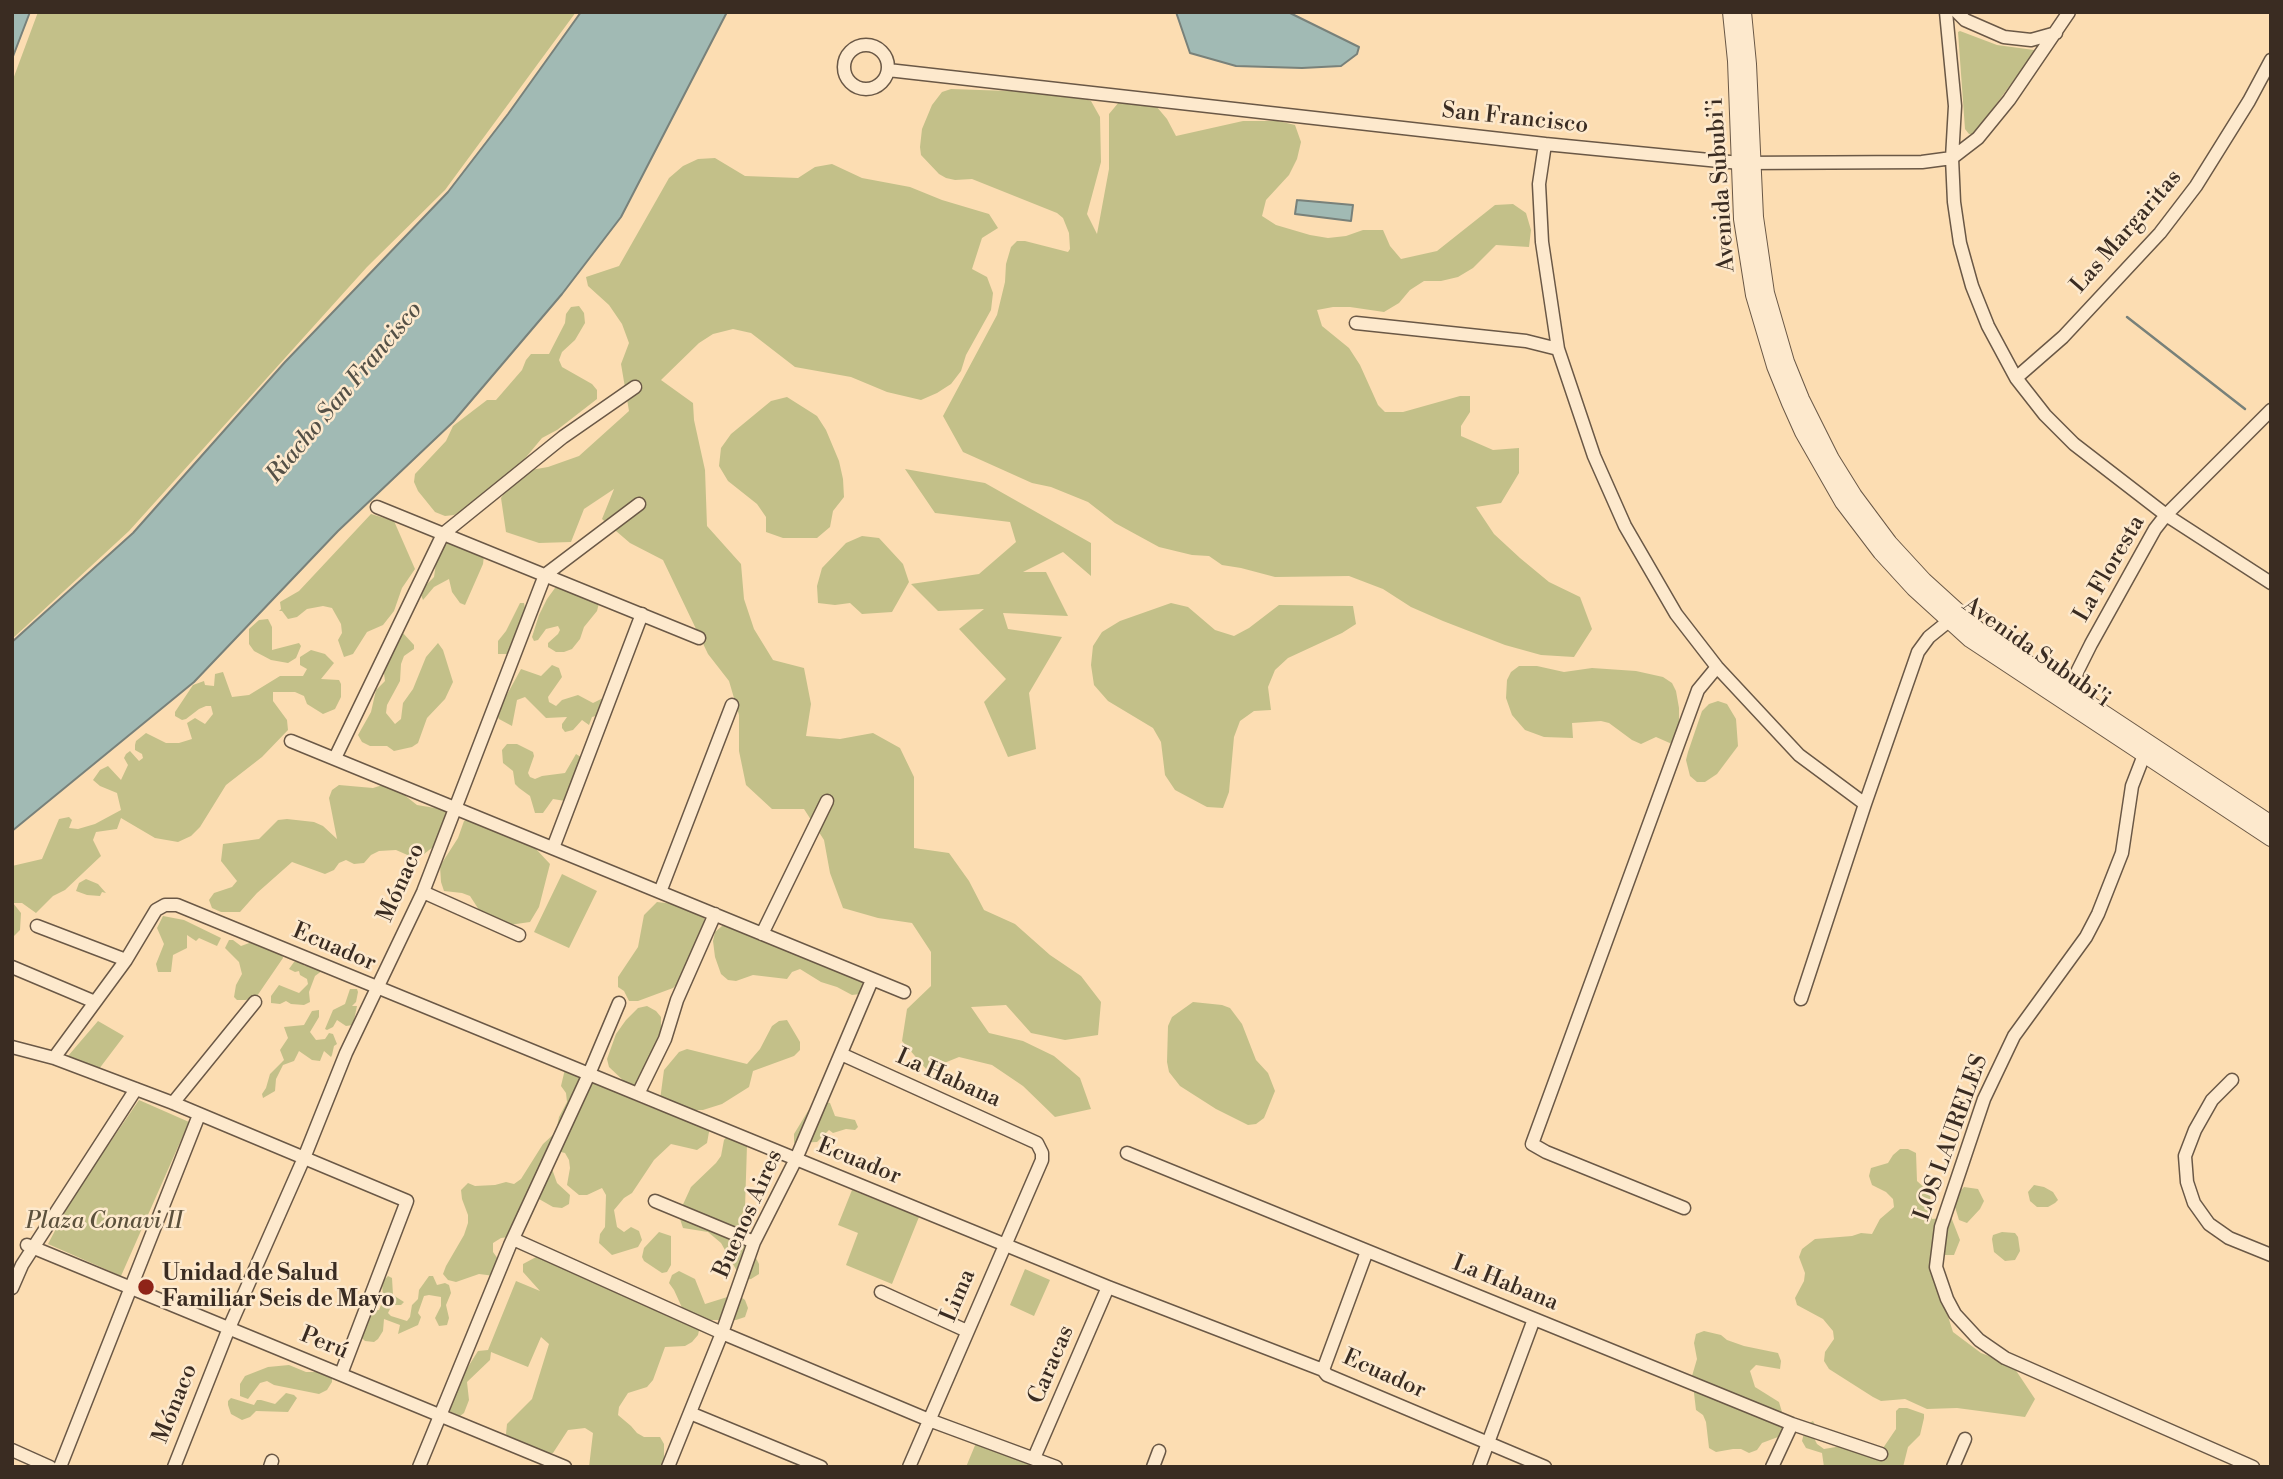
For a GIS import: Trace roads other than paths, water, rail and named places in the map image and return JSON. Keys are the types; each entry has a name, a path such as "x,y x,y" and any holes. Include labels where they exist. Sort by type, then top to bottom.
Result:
{"street":[{"name":"Avenida Sububi'i","path":"1731,12 1746,163"},
{"name":"Avenida Sububi'i","path":"1743,12 1748,64 1742,219 1754,295 1775,366 1803,432 1843,502 1914,588 1954,617 1992,654 2068,697 2271,824"},
{"path":"1946,12 1955,106 1952,158 1954,202 1960,243 1972,286 1988,326 2016,378 2045,415 2074,444 2166,515 2271,583"},
{"path":"1957,12 1965,20 2004,37 2031,40 2056,33"},
{"path":"1952,158 1978,138 2009,100 2069,12"},
{"name":"Las Margaritas","path":"2016,378 2063,337 2160,233 2196,186 2271,60"},
{"name":"San Francisco","path":"888,69 1545,144 1746,163 1922,162 1952,158"},
{"path":"1545,144 1539,184 1542,242 1558,349 1594,456 1625,526 1676,614 1717,667 1799,755 1865,804"},
{"path":"1356,324 1526,341 1558,349"},
{"path":"335,758 443,534 563,437 635,387"},
{"name":"La Floresta","path":"2068,697 2091,644 2155,529 2271,410"},
{"path":"545,575 639,504"},
{"path":"377,507 699,638"},
{"name":"Mónaco","path":"174,1467 229,1328 304,1158 346,1053 423,892 545,575"},
{"path":"553,849 642,614"},
{"path":"1801,999 1918,652 1929,637 1954,617"},
{"path":"1684,1208 1531,1144 1698,690 1717,667"},
{"name":"Avenida Sububi'i","path":"2068,697 2144,755 2271,838"},
{"path":"660,892 732,705"},
{"path":"291,741 904,992"},
{"name":"LOS LAURELES","path":"2144,755 2132,786 2122,853 2098,914 2086,937 2014,1036 1984,1099 1941,1227 1936,1267 1955,1314 1979,1340 2004,1358 2253,1467"},
{"path":"762,934 827,801"},
{"path":"423,892 519,936"},
{"name":"Ecuador","path":"126,960 156,910 165,905 177,905 1213,1330 1323,1370 1327,1375 1545,1467"},
{"path":"638,1094 665,1039 677,1000 715,914"},
{"path":"37,926 126,960 54,1058"},
{"path":"12,967 95,1002"},
{"name":"Buenos Aires","path":"667,1467 722,1333 754,1242 796,1159 873,980"},
{"path":"173,1103 255,1002"},
{"path":"419,1467 513,1239 619,1003"},
{"path":"12,1047 54,1058 173,1103 407,1201 341,1374"},
{"name":"La Habana","path":"841,1054 1037,1143"},
{"path":"2232,1080 2212,1100 2195,1130 2186,1156 2187,1182 2194,1203 2209,1224 2228,1238 2271,1255"},
{"path":"12,1287 30,1247 136,1089"},
{"path":"60,1467 199,1115"},
{"name":"Lima","path":"909,1467 1042,1160 1041,1148 1037,1143"},
{"name":"La Habana","path":"1128,1153 1792,1424 1874,1452"},
{"path":"655,1201 754,1242"},
{"path":"513,1239 722,1333 929,1420 1056,1467"},
{"name":"Perú","path":"30,1247 565,1467"},
{"path":"1323,1370 1367,1251"},
{"path":"12,1274 22,1265"},
{"name":"Caracas","path":"1034,1458 1108,1287"},
{"path":"881,1293 967,1331"},
{"path":"1479,1467 1534,1319"},
{"path":"690,1413 821,1467"},
{"path":"1772,1467 1792,1424"},
{"path":"1954,1467 1965,1439"},
{"path":"12,1450 50,1467"},
{"path":"1153,1467 1159,1451"}],"water":[{"path":"12,12 30,12 12,59"},
{"name":"Riacho San Francisco","path":"581,12 727,12 621,217 562,294 453,422 338,531 194,682 12,831 12,642 133,533 285,362 448,192"},
{"path":"1176,12 1288,12 1359,47 1357,54 1341,66 1236,66 1190,53"},
{"path":"1297,200 1353,205 1351,221 1295,214"}],"waterway":[{"path":"2127,317 2245,409"}],"place":[{"name":"Unidad de Salud Familiar Seis de Mayo","path":"146,1287"}],"park label":[{"name":"Plaza Conavi II","path":"104,1222"}]}
